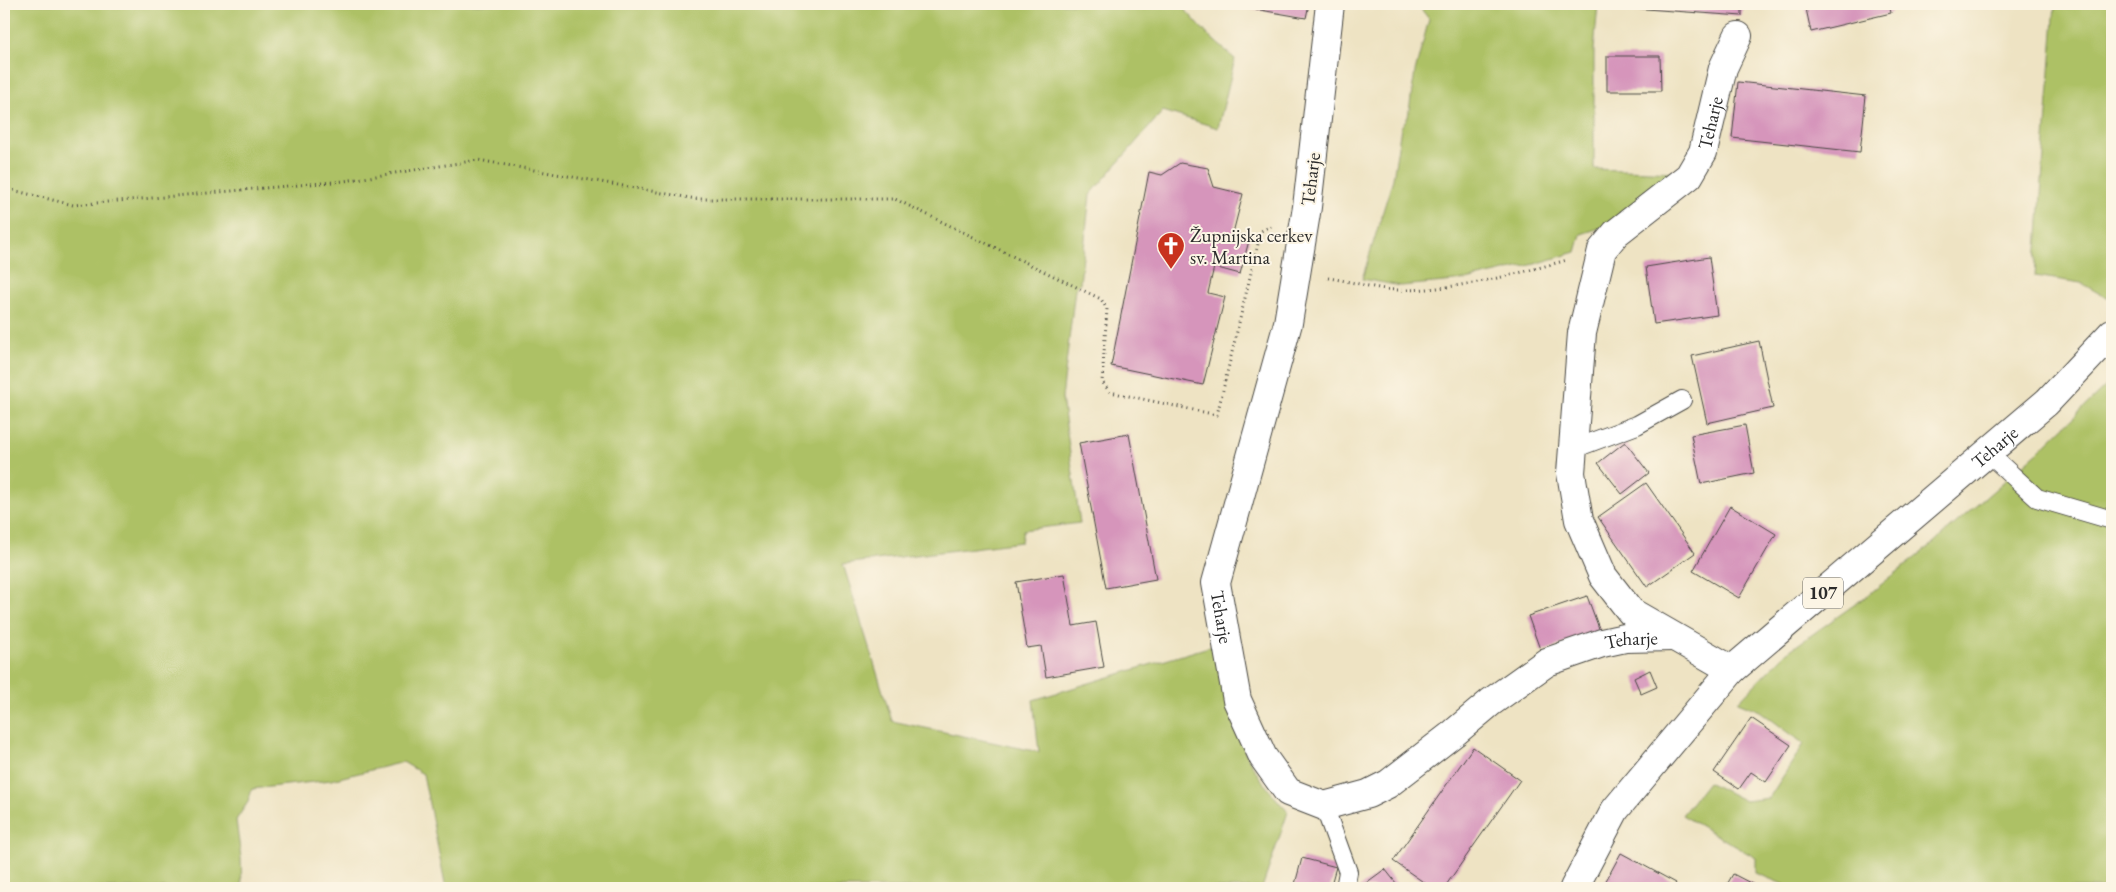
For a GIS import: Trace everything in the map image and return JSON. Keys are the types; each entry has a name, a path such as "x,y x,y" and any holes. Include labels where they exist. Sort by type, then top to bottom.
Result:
{"street":[{"name":"Teharje","path":"1330,4 1307,207 1288,323 1216,583 1237,700 1263,757 1288,792 1324,806 1368,794 1388,784 1491,702 1547,662 1602,643 1625,638 1673,637"},
{"name":"Teharje","path":"1732,670 1631,612 1603,576 1579,520 1571,474 1582,332 1602,250 1616,233 1689,176 1704,152 1723,68 1738,36"},
{"name":"Teharje","path":"1574,888 1615,810 1732,670 2047,402 2112,332"}],"lane":[{"path":"1573,448 1636,424 1682,400"},
{"path":"1988,453 2037,498 2112,520"},
{"path":"1324,806 1348,872 1345,888"}],"path":[{"path":"4,188 73,205 344,181 478,160 696,199 894,200 1101,299 1107,309 1102,382 1110,392 1217,415 1261,231 1307,207"},
{"path":"1297,274 1399,290 1453,287 1500,278 1602,250"}],"green space":[{"path":"4,4 1180,4 1208,35 1235,59 1218,128 1163,111 1090,195 1080,283 1075,289 1062,398 1080,523 1023,530 1021,542 843,564 892,721 1039,752 1033,700 1212,646 1229,709 1242,745 1262,781 1288,812 1262,888 446,888 423,774 403,762 331,780 252,789 248,802 236,820 241,858 242,888 4,888"},
{"path":"1417,4 1598,4 1594,50 1594,169 1678,172 1616,223 1581,234 1576,252 1535,264 1466,280 1401,286 1362,279 1393,179 1401,127 1408,117 1415,72 1429,19"},
{"path":"2055,4 2112,4 2112,296 2109,299 2081,283 2035,276"},
{"path":"2112,380 2111,888 1792,888 1756,873 1756,858 1682,815 1708,782 1745,801 1769,798 1804,744 1760,711 1738,702 1786,653 1868,595 1925,550 2038,452"}],"building":[{"path":"1226,4 1309,4 1306,18"},
{"path":"1618,4 1742,4 1742,16 1618,7"},
{"path":"1805,4 1889,4 1891,13 1811,32"},
{"path":"1607,56 1660,56 1661,91 1607,91"},
{"path":"1738,82 1866,96 1860,152 1732,138"},
{"name":"Župnijska cerkev sv. Martina","path":"1180,163 1208,168 1214,187 1243,194 1233,233 1250,237 1240,274 1214,267 1208,293 1225,297 1203,385 1111,366 1149,172 1162,175"},
{"path":"1709,257 1717,315 1654,324 1646,267"},
{"path":"1759,341 1773,408 1707,423 1692,356"},
{"path":"1745,425 1754,473 1701,484 1691,435"},
{"path":"1129,434 1156,579 1106,588 1079,443"},
{"path":"1625,442 1649,473 1622,494 1598,463"},
{"path":"1646,483 1695,553 1647,587 1598,517"},
{"path":"1730,506 1776,534 1739,598 1693,571"},
{"path":"1064,574 1073,626 1096,622 1104,667 1046,677 1041,646 1027,648 1016,582"},
{"path":"1587,596 1600,631 1541,652 1528,616"},
{"path":"1650,670 1657,687 1641,694 1634,678"},
{"path":"1751,718 1791,745 1766,782 1751,772 1739,789 1714,772"},
{"path":"1473,747 1520,780 1444,888 1432,888 1393,861"},
{"path":"1621,853 1676,883 1673,888 1602,888"},
{"path":"1302,858 1336,867 1330,888 1294,888"},
{"path":"1385,869 1400,888 1359,888"},
{"path":"1733,874 1760,888 1725,888"}],"place":[{"name":"Župnijska cerkev sv. Martina","path":"1171,270"}]}
